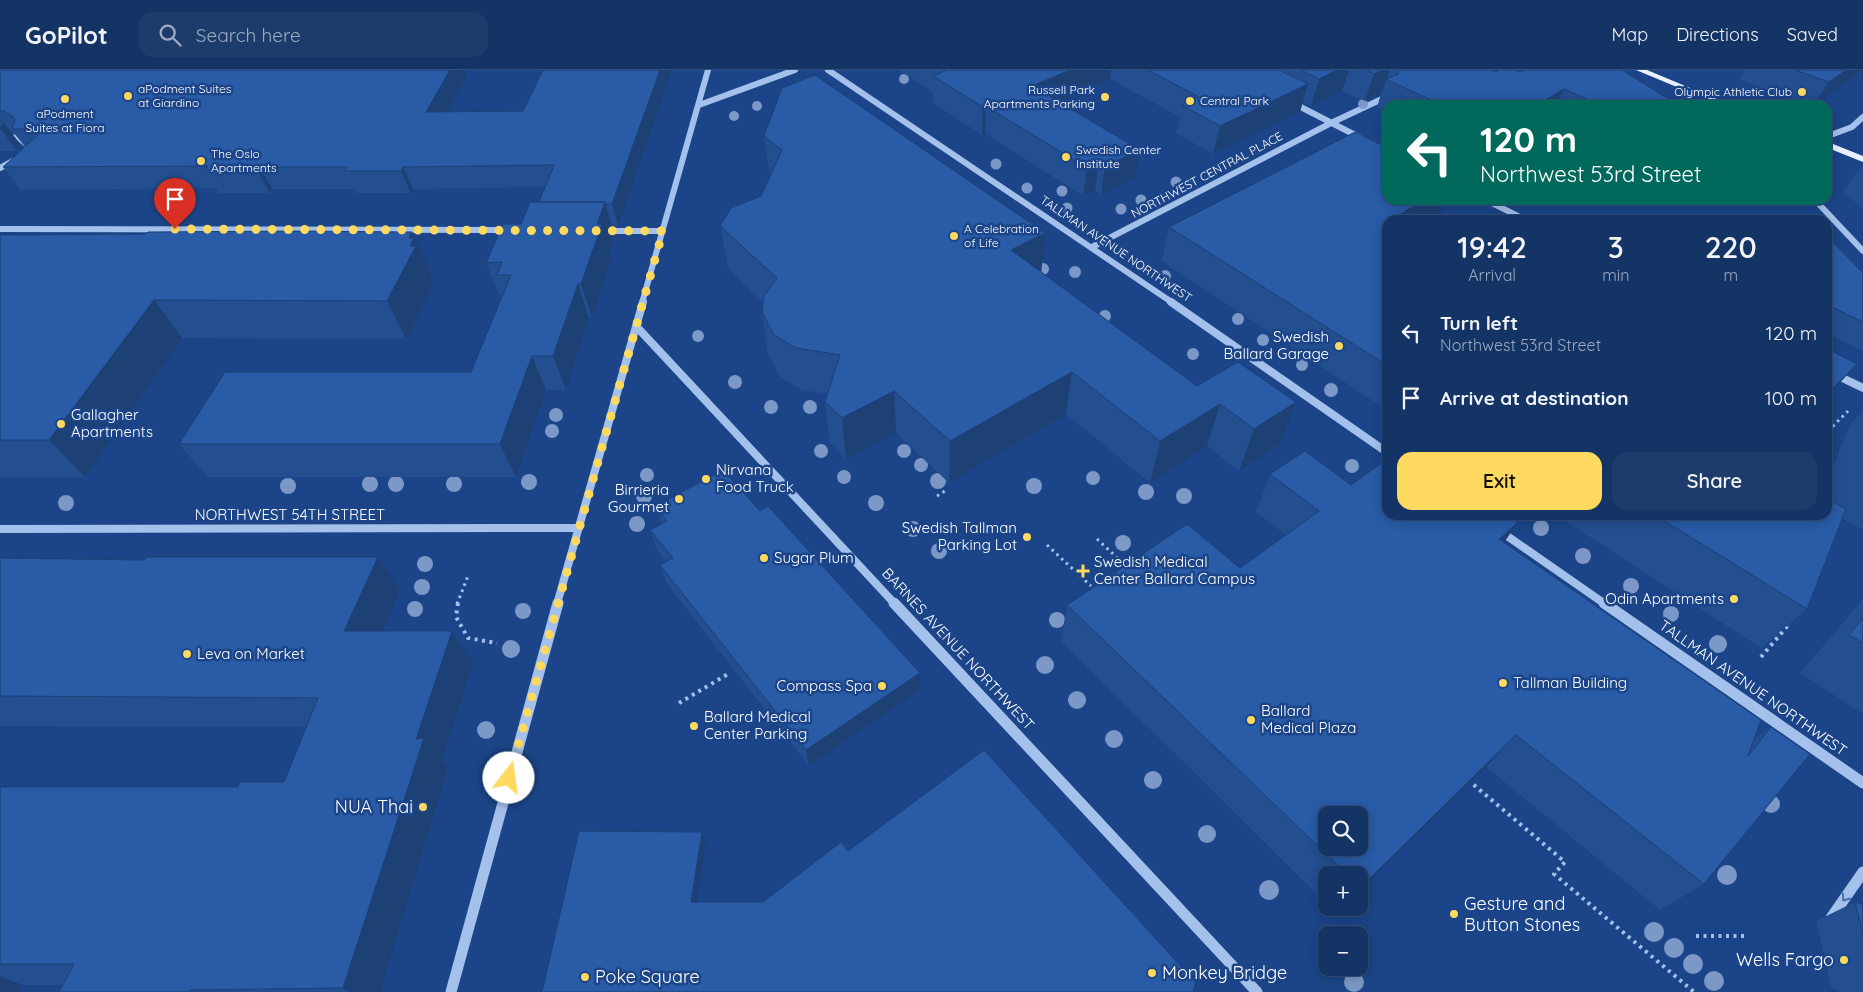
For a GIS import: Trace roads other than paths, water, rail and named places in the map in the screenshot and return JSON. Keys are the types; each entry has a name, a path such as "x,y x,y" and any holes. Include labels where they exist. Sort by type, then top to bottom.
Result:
{"main road":[{"path":"1640,70 1715,100"},
{"path":"1832,147 1863,159"}],"street":[{"path":"451,992 521,733 708,70"},
{"path":"698,105 796,70"},
{"name":"TALLMAN AVENUE NORTHWEST","path":"828,70 1092,247 1382,448"},
{"name":"NORTHWEST CENTRAL PLACE","path":"1092,247 1331,123 1384,98"},
{"path":"1284,99 1371,143"},
{"path":"1832,134 1852,126 1863,117"},
{"path":"1496,205 1516,215"},
{"path":"1820,205 1829,215"},
{"path":"1832,218 1863,251"},
{"path":"0,229 524,230"},
{"path":"593,230 663,231"},
{"name":"BARNES AVENUE NORTHWEST","path":"636,326 1257,992"},
{"path":"1832,372 1863,388"},
{"name":"TALLMAN AVENUE NORTHWEST","path":"1494,526 1863,783"},
{"name":"NORTHWEST 54TH STREET","path":"0,529 579,528"},
{"path":"1830,925 1831,918 1863,872"}],"lane":[{"path":"0,136 20,138 26,142 26,148 22,155 0,168"}],"place":[{"name":"Olympic Athletic Club","path":"1802,92"},
{"name":"aPodment Suites at Giardino","path":"128,96"},
{"name":"Russell Park Apartments Parking","path":"1105,97"},
{"name":"aPodment Suites at Fiora","path":"65,99"},
{"name":"Central Park","path":"1190,101"},
{"name":"Swedish Center Institute","path":"1066,157"},
{"name":"The Oslo Apartments","path":"201,161"},
{"name":"A Celebration of Life","path":"954,236"},
{"name":"Swedish Ballard Garage","path":"1339,346"},
{"name":"Gallagher Apartments","path":"61,424"},
{"name":"Nirvana Food Truck","path":"706,479"},
{"name":"Birrieria Gourmet","path":"679,499"},
{"name":"Swedish Tallman Parking Lot","path":"1027,537"},
{"name":"Sugar Plum","path":"764,558"},
{"name":"Swedish Medical Center Ballard Campus","path":"1083,571"},
{"name":"Odin Apartments","path":"1734,599"},
{"name":"Leva on Market","path":"187,654"},
{"name":"Tallman Building","path":"1503,683"},
{"name":"Compass Spa","path":"882,686"},
{"name":"Ballard Medical Plaza","path":"1251,720"},
{"name":"Ballard Medical Center Parking","path":"694,726"},
{"name":"NUA Thai","path":"423,807"},
{"name":"Gesture and Button Stones","path":"1454,914"},
{"name":"Wells Fargo","path":"1844,960"},
{"name":"Monkey Bridge","path":"1152,973"},
{"name":"Poke Square","path":"585,977"}]}
